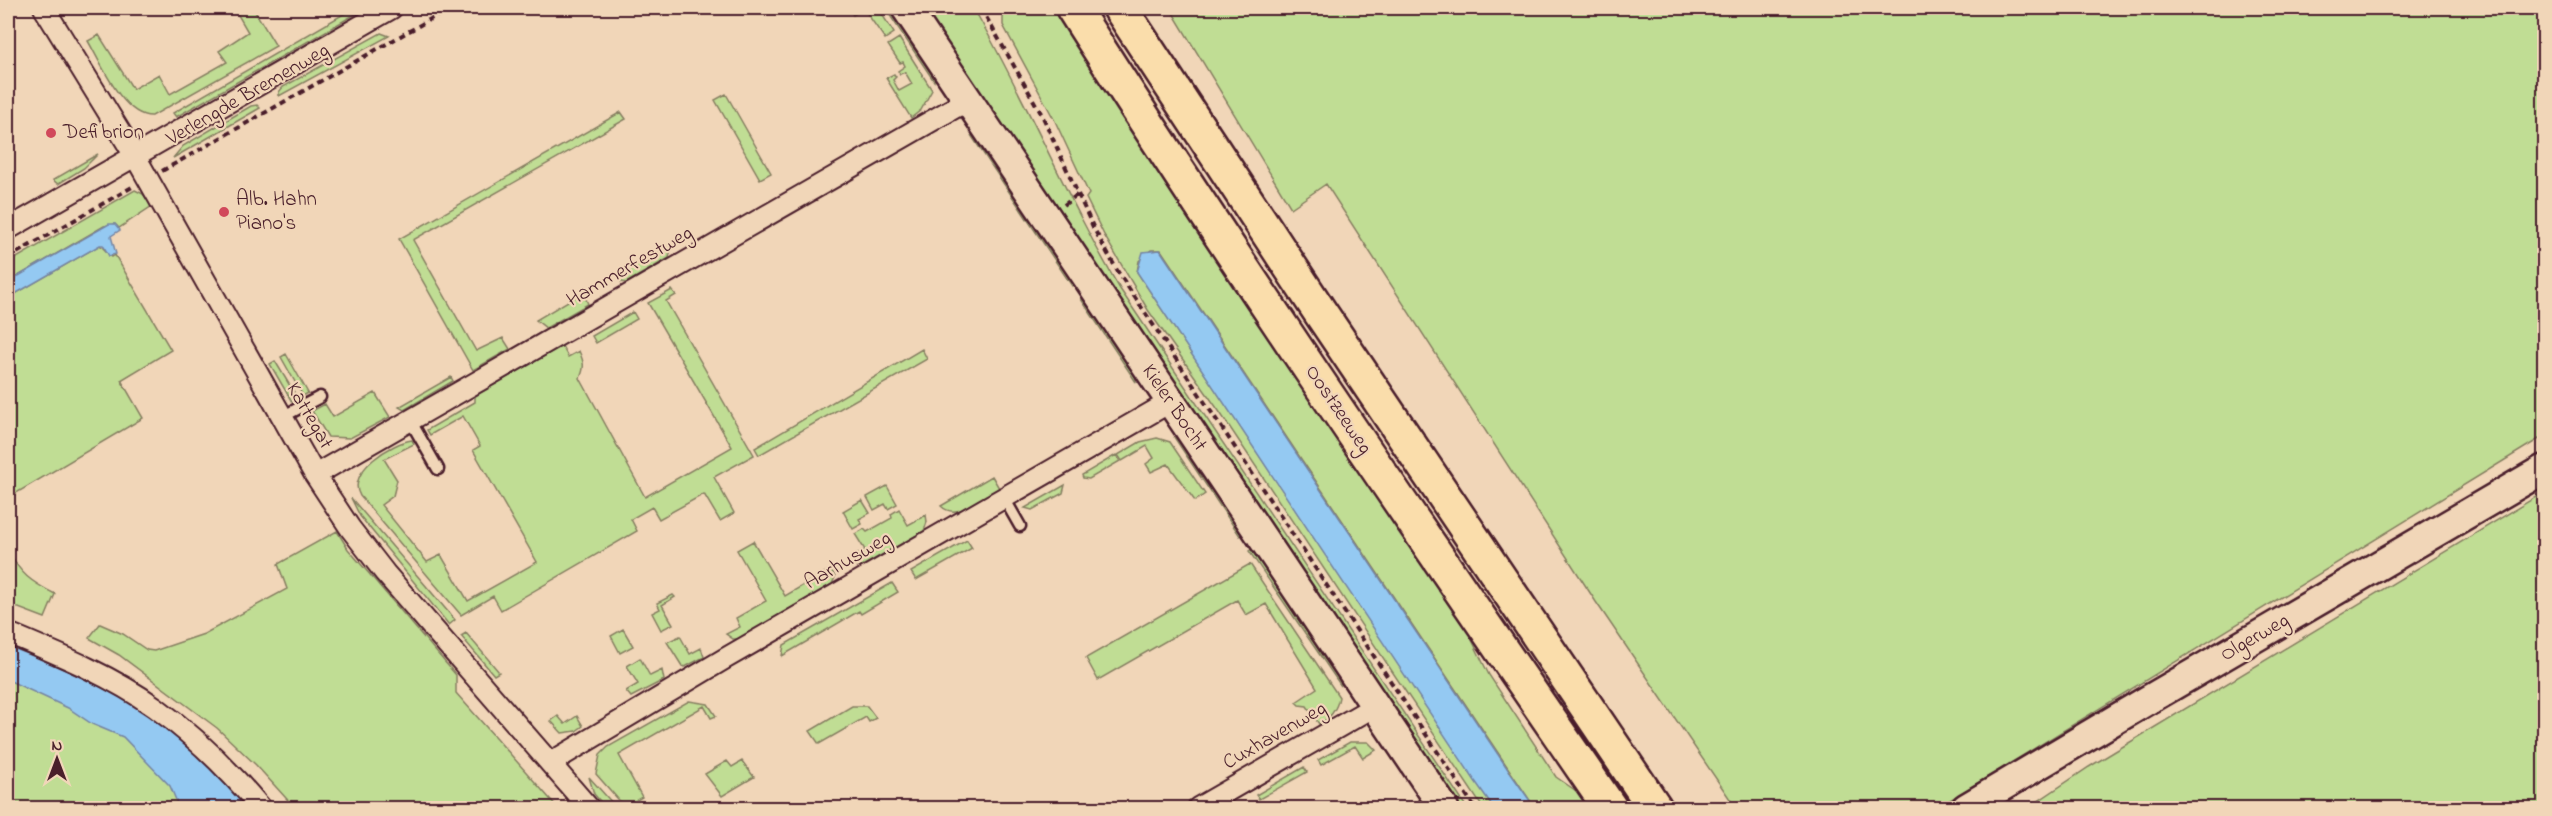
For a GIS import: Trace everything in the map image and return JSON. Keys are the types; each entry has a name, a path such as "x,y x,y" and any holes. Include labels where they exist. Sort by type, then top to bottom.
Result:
{"highway":[{"name":"Oostzeeweg","path":"1073,8 1160,145 1345,421 1610,808"},
{"name":"Oostzeeweg","path":"1120,8 1320,312 1655,808"}],"street":[{"name":"Kattegat","path":"44,8 148,178 315,475 350,528 385,573 588,808"},
{"name":"Verlengde Bremenweg","path":"8,229 392,8"},
{"name":"Kieler Bocht","path":"906,8 1444,808"},
{"name":"Hammerfestweg","path":"315,475 968,100"},
{"name":"Aarhusweg","path":"550,763 726,658 1170,402"},
{"name":"Olgerweg","path":"1966,808 2544,470"},
{"path":"8,633 83,666 154,706 218,760 261,808"},
{"name":"Cuxhavenweg","path":"1198,808 1375,706"}],"lane":[{"path":"282,417 320,397"},
{"path":"410,420 438,469"},
{"path":"1004,498 1020,526"}],"path":[{"name":"Verlengde Bremenweg","path":"8,258 450,8"},
{"path":"983,9 989,8"},
{"path":"2538,8 2544,16"},
{"name":"Kieler Bocht","path":"983,9 1041,115 1094,229 1118,272 1475,808"}],"green space":[{"path":"234,8 253,8 276,46 152,116 141,114 122,99 88,41 99,35 133,89 159,74 170,94 227,62 219,51 248,32"},
{"path":"354,8 366,8 176,117 173,113"},
{"path":"848,8 878,8 894,33 885,39 864,9 853,15"},
{"path":"885,8 893,8 935,76 934,81"},
{"path":"922,8 971,8 978,16 1083,222 1120,289 1467,808 1459,808"},
{"path":"1012,8 1053,8 1456,607 1489,675 1556,777 1585,797 1592,808 1535,808 1161,250 1151,250 1139,261 1137,272 1494,808 1483,808 1219,411 1148,310 1104,235 1086,198 1089,194 1055,121 1003,25 1003,16"},
{"path":"1170,8 2544,8 2544,436 1937,808 1736,808 1596,602 1326,184 1291,208"},
{"path":"381,33 389,36 279,96 283,87"},
{"path":"899,38 932,90 921,110 911,118 886,78 894,74 896,77 893,80 899,91 912,84 905,72 900,74 898,71 905,66 903,62 900,63 888,45"},
{"path":"726,94 771,173 760,179 715,100"},
{"path":"257,105 260,108 173,158 183,146 251,106"},
{"path":"621,112 626,119 413,240 476,351 503,338 510,349 473,370 399,239"},
{"path":"971,135 979,141 1075,282 1072,286"},
{"path":"98,154 84,168 58,184 53,180"},
{"path":"135,190 143,194 152,206 119,228 115,224 104,226 8,282 8,263"},
{"path":"100,245 112,257 115,255 171,350 121,380 143,418 8,498 8,298"},
{"path":"666,246 670,253 669,258 626,283 621,282 617,274"},
{"path":"672,290 676,295 666,301 754,455 714,477 734,513 720,521 704,494 659,519 652,507 631,519 637,531 501,610 493,596 461,615 360,496 357,487 359,477 365,468 383,452 412,440 414,444 384,459 397,480 393,496 381,505 427,562 441,555 468,601 537,562 473,450 480,446 463,416 430,435 427,430 475,402 475,396 562,346 568,357 579,351 583,364 580,378 645,497 732,447 648,303"},
{"path":"583,292 588,304 546,328 536,320"},
{"path":"1086,298 1135,373 1136,382 1081,299"},
{"path":"633,312 637,319 596,343 592,336"},
{"path":"922,349 927,359 759,455 755,448"},
{"path":"286,354 308,393 303,396 281,357"},
{"path":"275,361 298,399 292,402 270,364"},
{"path":"451,377 453,381 404,410 399,407"},
{"path":"375,393 390,417 350,438 328,437 312,411 325,404 333,417"},
{"path":"1174,437 1187,447 1242,533 1240,536"},
{"path":"1157,438 1170,442 1205,494 1195,501 1168,464 1151,472 1146,464 1154,458 1147,446 1122,461 1118,455 1140,442"},
{"path":"1116,455 1120,461 1089,479 1083,478 1082,475"},
{"path":"992,476 999,488 978,502 955,511 941,506"},
{"path":"1065,485 1063,493 1032,510 1025,508"},
{"path":"887,486 897,504 888,509 885,504 874,510 867,497"},
{"path":"2544,492 2544,808 2028,808 2089,767"},
{"path":"351,498 455,620 449,625 360,516"},
{"path":"862,500 870,513 859,519 862,524 853,529 843,511"},
{"path":"899,509 908,525 926,515 927,522 924,531 864,565 852,564 848,560 865,550 855,534 864,529 867,532 892,518 891,514"},
{"path":"337,531 348,549 456,675 456,693 558,808 295,808 256,765 217,728 119,655 89,638 100,624 123,634 147,650 154,651 204,634 287,589 278,564"},
{"path":"967,540 972,548 916,580 911,572"},
{"path":"753,541 785,596 831,569 835,577 832,584 738,639 733,639 726,634 740,627 736,618 766,601 737,550"},
{"path":"1255,547 1336,668 1341,686 1249,551"},
{"path":"8,550 27,576 55,594 45,618 8,604"},
{"path":"1250,564 1339,697 1334,710 1326,720 1319,724 1307,706 1296,702 1317,688 1266,604 1246,615 1237,600 1098,680 1086,658"},
{"path":"892,583 898,592 861,614 859,611 782,656 784,645"},
{"path":"673,595 675,597 662,605 673,624 661,630 652,613 660,609 657,603"},
{"path":"623,629 633,646 620,653 611,636"},
{"path":"466,633 499,672 494,675 461,636"},
{"path":"680,636 690,654 701,648 704,657 685,667 682,666 667,642"},
{"path":"8,652 134,708 240,795 250,808 8,808"},
{"path":"640,658 650,676 662,670 664,680 631,697 626,691 638,684 627,666"},
{"path":"689,701 708,704 716,716 711,718 704,706 619,755 642,797 625,807 596,774 600,755 608,747"},
{"path":"852,706 867,706 876,718 869,722 866,717 819,744 810,731"},
{"path":"558,716 565,724 577,716 583,726 576,731 562,733 551,721"},
{"path":"1350,742 1368,742 1376,750 1363,758 1355,746 1321,765 1318,760"},
{"path":"727,761 732,767 742,761 754,777 722,796 705,774"},
{"path":"1304,767 1307,772 1259,799 1256,795"},
{"path":"589,777 617,808 606,808 594,794"}],"water":[{"path":"109,224 115,224 120,230 111,236 116,254 109,256 103,245 100,245 8,298 8,282"},
{"path":"1160,250 1535,808 1494,808 1475,781 1137,272 1143,252"},
{"path":"8,646 77,675 139,709 196,752 222,778 246,808 177,808 170,786 123,737 92,724 68,708 8,680"}],"place":[{"name":"Defibrion","path":"51,133"},
{"name":"Alb. Hahn Piano's","path":"224,212"}]}
